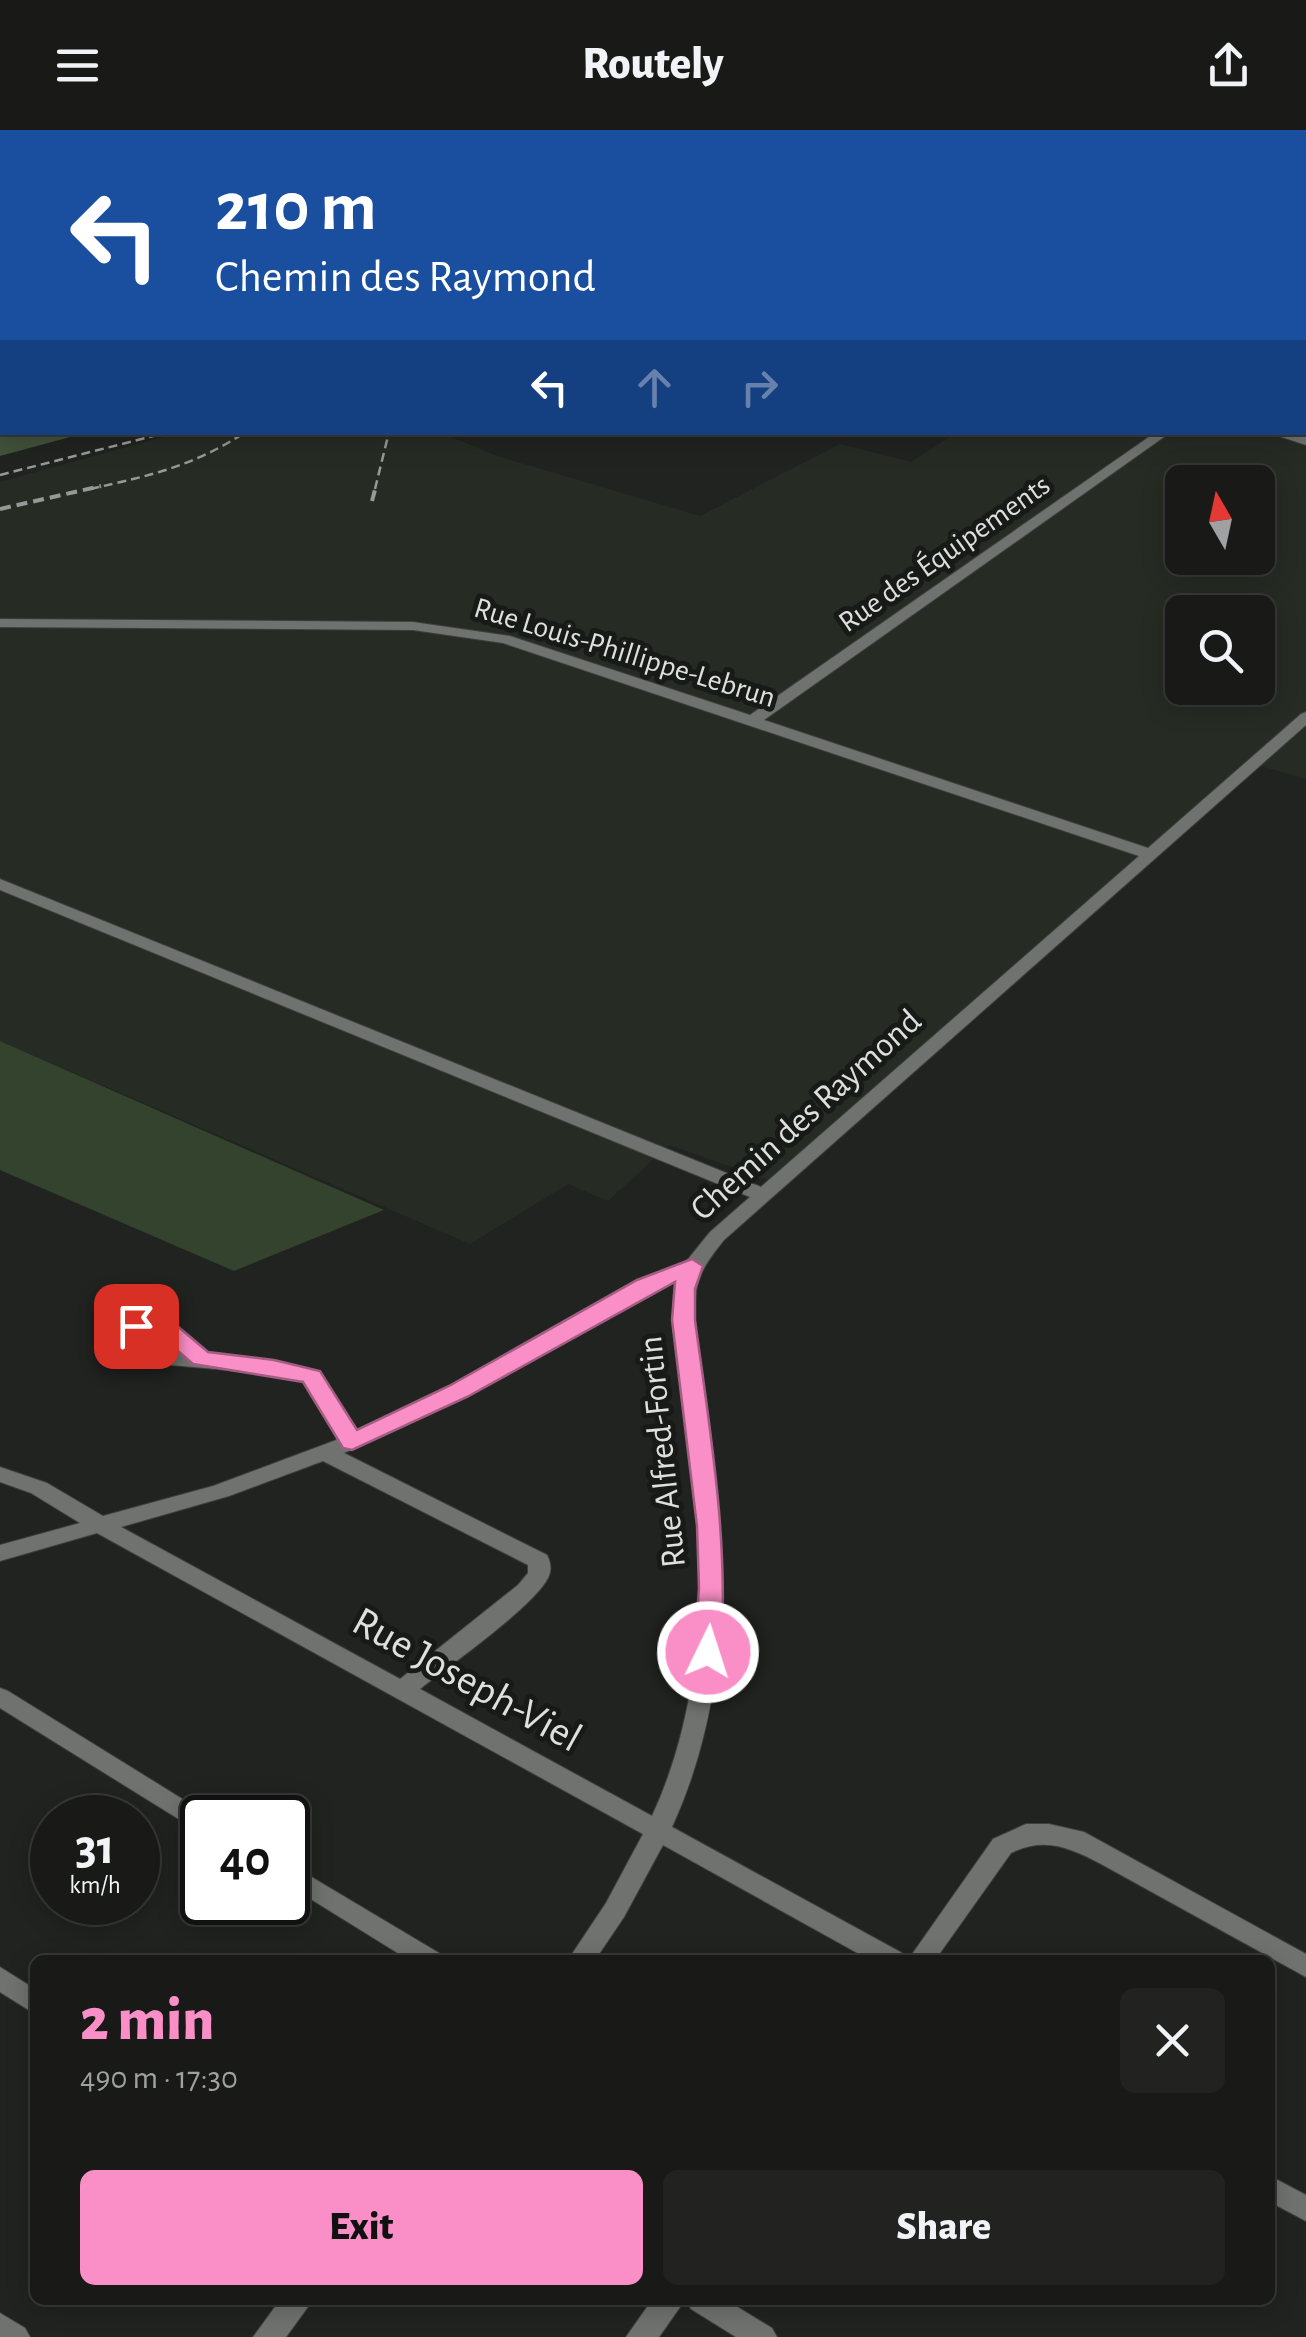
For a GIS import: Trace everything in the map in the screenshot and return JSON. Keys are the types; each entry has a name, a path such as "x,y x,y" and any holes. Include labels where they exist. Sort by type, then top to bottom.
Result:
{"street":[{"name":"Rue des Équipements","path":"754,719 1160,435"},
{"name":"Rue Louis-Phillippe-Lebrun","path":"0,623 132,621 446,629 505,638 1153,854"},
{"name":"Chemin des Raymond","path":"0,1553 221,1491 326,1453 458,1392 646,1285 692,1266 717,1236 1306,717"},
{"path":"0,884 763,1195"},
{"name":"Rue Alfred-Fortin","path":"583,1955 658,1834 696,1729 712,1588 710,1526 684,1320 684,1289 692,1266"},
{"path":"202,1359 274,1367 312,1376 352,1442"},
{"path":"326,1453 538,1561 540,1574 526,1590 404,1689"},
{"name":"Rue Joseph-Viel","path":"0,1474 39,1488 658,1834 884,1955"},
{"path":"0,1697 180,1807"},
{"path":"925,1955 1002,1846 1026,1834 1049,1834 1087,1845 1306,1967"},
{"path":"310,1886 422,1955"},
{"path":"0,1978 30,1999"},
{"path":"1275,2191 1306,2209"},
{"path":"268,2337 294,2305"},
{"path":"641,2337 666,2305"},
{"path":"709,2305 762,2337"},
{"path":"0,2326 15,2337"}],"shaded area":[{"path":"171,435 447,435 497,456 700,516 840,444 911,462 953,435 1306,435 1306,779 1254,764 777,1183 669,1145 608,1201 568,1184 470,1244 0,1041 0,482"}],"green space":[{"path":"0,435 78,435 0,456"},
{"path":"0,1041 384,1210 234,1271 0,1170"}],"railway":[{"path":"0,475 157,435"},
{"path":"90,489 171,468 241,435"},
{"path":"375,489 388,435"},
{"path":"0,509 101,486"},
{"path":"372,501 376,486"}],"route":[{"path":"136,1326 149,1323 169,1328 202,1359 274,1367 312,1376 352,1442 458,1392 646,1285 692,1266 684,1289 684,1320 710,1526 708,1652"}]}
